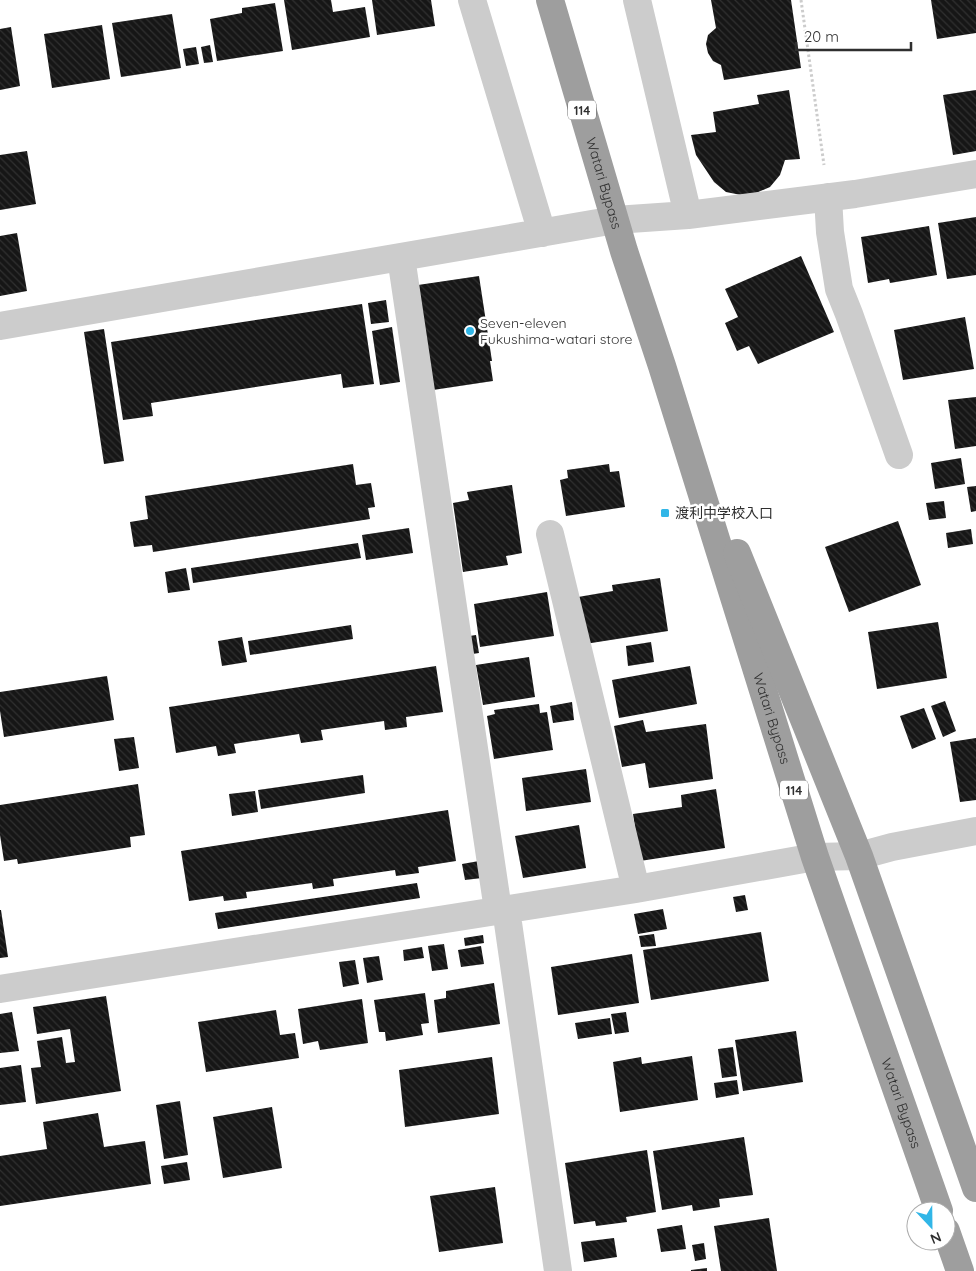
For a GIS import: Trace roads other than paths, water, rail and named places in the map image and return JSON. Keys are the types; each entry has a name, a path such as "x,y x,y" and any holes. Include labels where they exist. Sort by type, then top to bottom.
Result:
{"highway":[{"name":"Watari Bypass","path":"550,0 614,220 662,366 815,857 935,1201"},
{"name":"Watari Bypass","path":"662,366 859,856 976,1188"},
{"path":"953,1251 960,1271"}],"street":[{"path":"472,0 542,233"},
{"path":"638,0 688,215"},
{"path":"0,326 614,220 688,215 855,194 976,174"},
{"path":"828,197 830,232 839,289 899,455"},
{"path":"401,257 558,1271"},
{"path":"550,534 636,889"},
{"path":"0,989 636,889 815,857 859,856 892,846 976,831"}],"place":[{"name":"Seven-eleven Fukushima-watari store","path":"470,331"},
{"name":"渡利中学校入口","path":"665,513"}]}
